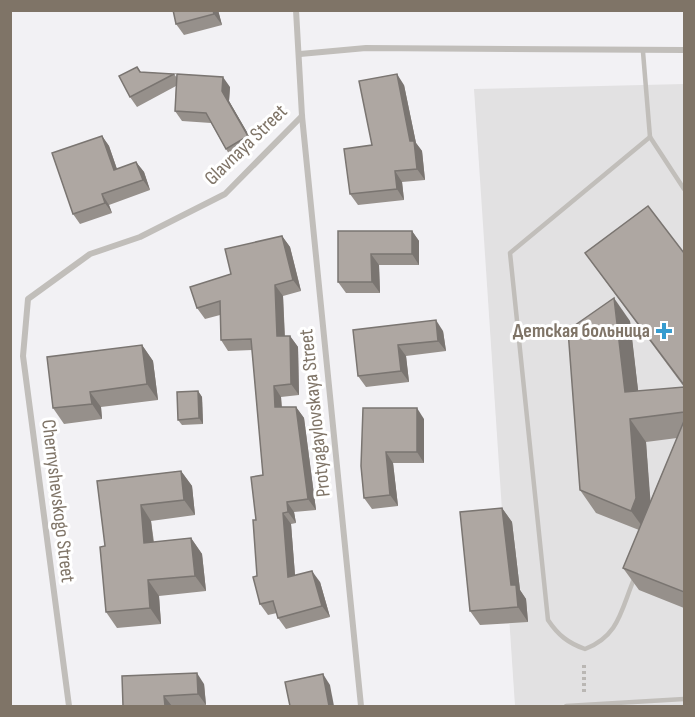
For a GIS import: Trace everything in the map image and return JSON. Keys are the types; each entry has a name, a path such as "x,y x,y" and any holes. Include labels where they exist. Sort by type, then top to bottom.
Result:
{"street":[{"name":"Glavnaya Street","path":"28,299 90,254 140,237 225,194 302,116 296,10"},
{"path":"300,54 366,48 643,52 684,50"},
{"name":"Protyagaylovskaya Street","path":"302,116 361,706"},
{"name":"Chernyshevskogo Street","path":"28,299 23,356 69,706"}],"lane":[{"path":"643,52 650,137 684,189"},
{"path":"637,573 612,633 598,644 585,649 573,645 557,634 548,620 510,253 650,137"},
{"path":"566,706 684,699"}],"path":[{"path":"584,680 584,692"}],"shaded area":[{"path":"684,84 684,706 515,706 474,89"}],"building":[{"path":"173,10 213,10 214,14 176,24"},
{"path":"137,67 140,72 174,74 130,97 119,76"},
{"path":"177,74 223,77 222,91 248,136 226,149 206,113 175,111"},
{"path":"397,74 410,141 414,141 417,169 395,171 397,189 350,194 344,149 372,145 359,81"},
{"path":"102,136 114,170 136,162 143,180 102,194 105,203 73,214 52,153"},
{"name":"Детская больница","path":"648,206 684,253 684,385 585,253"},
{"path":"338,231 412,231 412,254 371,254 372,282 338,282"},
{"path":"282,236 293,280 275,285 277,336 290,336 291,384 274,386 275,407 296,407 308,499 287,502 288,512 283,513 288,577 312,571 322,606 278,618 273,601 260,604 253,577 257,576 253,520 256,520 251,477 263,475 251,339 221,340 220,301 197,308 190,287 231,274 225,249"},
{"path":"614,298 625,392 684,387 684,412 630,419 636,498 631,511 580,490 568,330"},
{"path":"436,320 438,341 398,345 401,371 358,376 353,330"},
{"path":"142,345 147,384 90,392 92,404 53,408 47,357"},
{"path":"198,391 199,418 178,420 177,392"},
{"path":"363,408 417,408 417,452 386,452 390,495 364,498 361,466"},
{"path":"684,421 684,592 623,568"},
{"path":"181,471 184,500 141,505 144,543 191,538 195,576 148,580 150,608 106,612 100,547 105,546 97,481"},
{"path":"502,508 511,585 516,585 518,607 470,611 460,512"},
{"path":"197,673 198,694 164,696 165,706 123,706 122,676"},
{"path":"323,674 329,706 290,706 285,682"}],"place":[{"name":"Детская больница","path":"664,331"}]}
